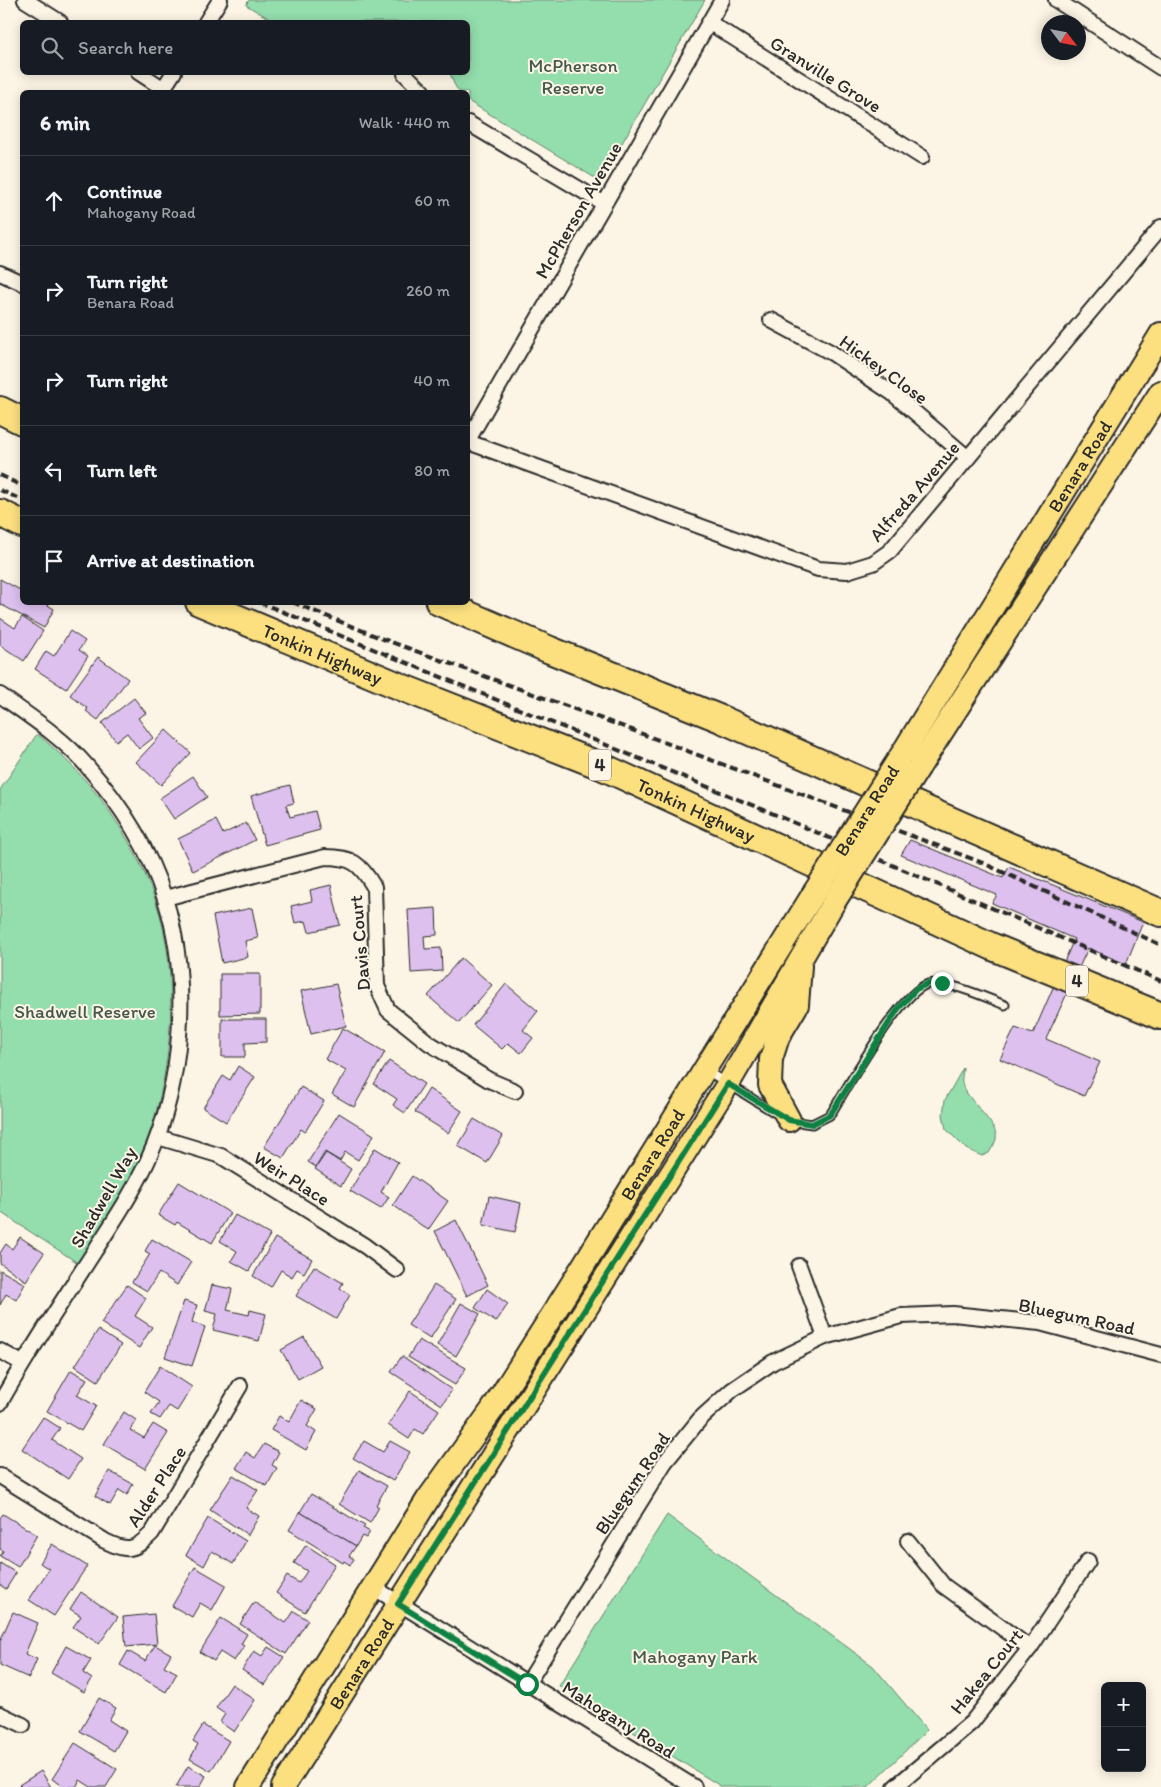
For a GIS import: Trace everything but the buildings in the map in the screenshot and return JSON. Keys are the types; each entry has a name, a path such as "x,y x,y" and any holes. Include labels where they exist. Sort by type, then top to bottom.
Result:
{"highway":[{"path":"0,410 20,420"},
{"path":"0,513 20,523"},
{"name":"Tonkin Highway","path":"206,605 381,679 601,766 993,947 1161,1016"},
{"path":"446,605 550,650 721,719 1161,913"}],"main road":[{"name":"Benara Road","path":"909,763 1161,334"},
{"name":"Benara Road","path":"248,1787 428,1499 492,1410 705,1070 824,897 909,763 1161,392"},
{"name":"Benara Road","path":"283,1787 728,1084 800,960 824,897"},
{"path":"789,1120 770,1085 771,1059 778,1037 797,1005 800,960"},
{"name":"Benara Road","path":"570,1287 606,1252 708,1086 728,1084"},
{"path":"492,1410 520,1384 555,1334 561,1331 564,1332 564,1343"}],"street":[{"path":"25,0 57,20"},
{"path":"207,20 220,0"},
{"name":"McPherson Avenue","path":"470,437 603,203 722,0"},
{"path":"1056,0 1161,68"},
{"name":"Granville Grove","path":"710,23 922,157"},
{"path":"142,75 161,90"},
{"path":"163,90 172,75"},
{"path":"406,75 421,90"},
{"path":"470,124 603,203"},
{"name":"Alfreda Avenue","path":"470,442 818,569 848,571 873,563 890,551 1161,227"},
{"path":"0,273 20,282"},
{"name":"Hickey Close","path":"771,320 832,353 892,394 968,458"},
{"name":"Shadwell Way","path":"0,695 64,744 84,763 101,783 139,840 165,898 172,924 179,976 180,1024 167,1107 158,1137 132,1192 22,1363 0,1402"},
{"name":"Davis Court","path":"165,898 325,857 343,857 357,864 374,887 377,986 388,1010 429,1043 489,1080 515,1091"},
{"name":"Weir Place","path":"158,1137 221,1156 365,1246 397,1270"},
{"path":"799,1266 825,1337"},
{"name":"Bluegum Road","path":"527,1684 665,1462 700,1419 732,1390 773,1362 825,1337 901,1316 953,1314 1040,1323 1161,1354"},
{"path":"0,1351 22,1363"},
{"name":"Alder Place","path":"0,1476 105,1541 115,1546 129,1549 141,1544 152,1533 240,1386"},
{"path":"908,1541 944,1586 1030,1648"},
{"name":"Hakea Court","path":"895,1787 972,1722 1030,1648 1088,1561"},
{"name":"Mahogany Road","path":"373,1588 694,1787"},
{"path":"0,1714 22,1725"}],"lane":[{"path":"705,1070 789,1120 812,1124 830,1115 898,1009 916,989 929,983 942,983 1005,1005"}],"green space":[{"name":"McPherson Reserve","path":"249,0 705,0 600,181 470,102 470,90 458,90 451,75 470,75 470,20 272,20 246,5"},
{"name":"Shadwell Reserve","path":"37,734 75,769 92,789 108,809 135,854 156,902 164,930 171,989 168,1051 157,1111 148,1138 134,1171 78,1263 0,1212 0,790"},
{"path":"963,1068 962,1081 965,1090 996,1133 996,1139 989,1153 982,1156 966,1149 946,1129 943,1115 945,1100"},
{"name":"Mahogany Park","path":"667,1515 873,1666 927,1730 868,1787 722,1787 559,1686"}],"railway":[{"path":"0,475 20,485"},
{"path":"0,490 20,499"},
{"path":"266,605 781,817 1161,981"},
{"path":"299,605 383,639 632,730 983,863 1161,945"}],"route":[{"path":"527,1684 417,1614 398,1604 728,1084 789,1120 812,1124 830,1115 898,1009 916,989 929,983 942,983"}]}
